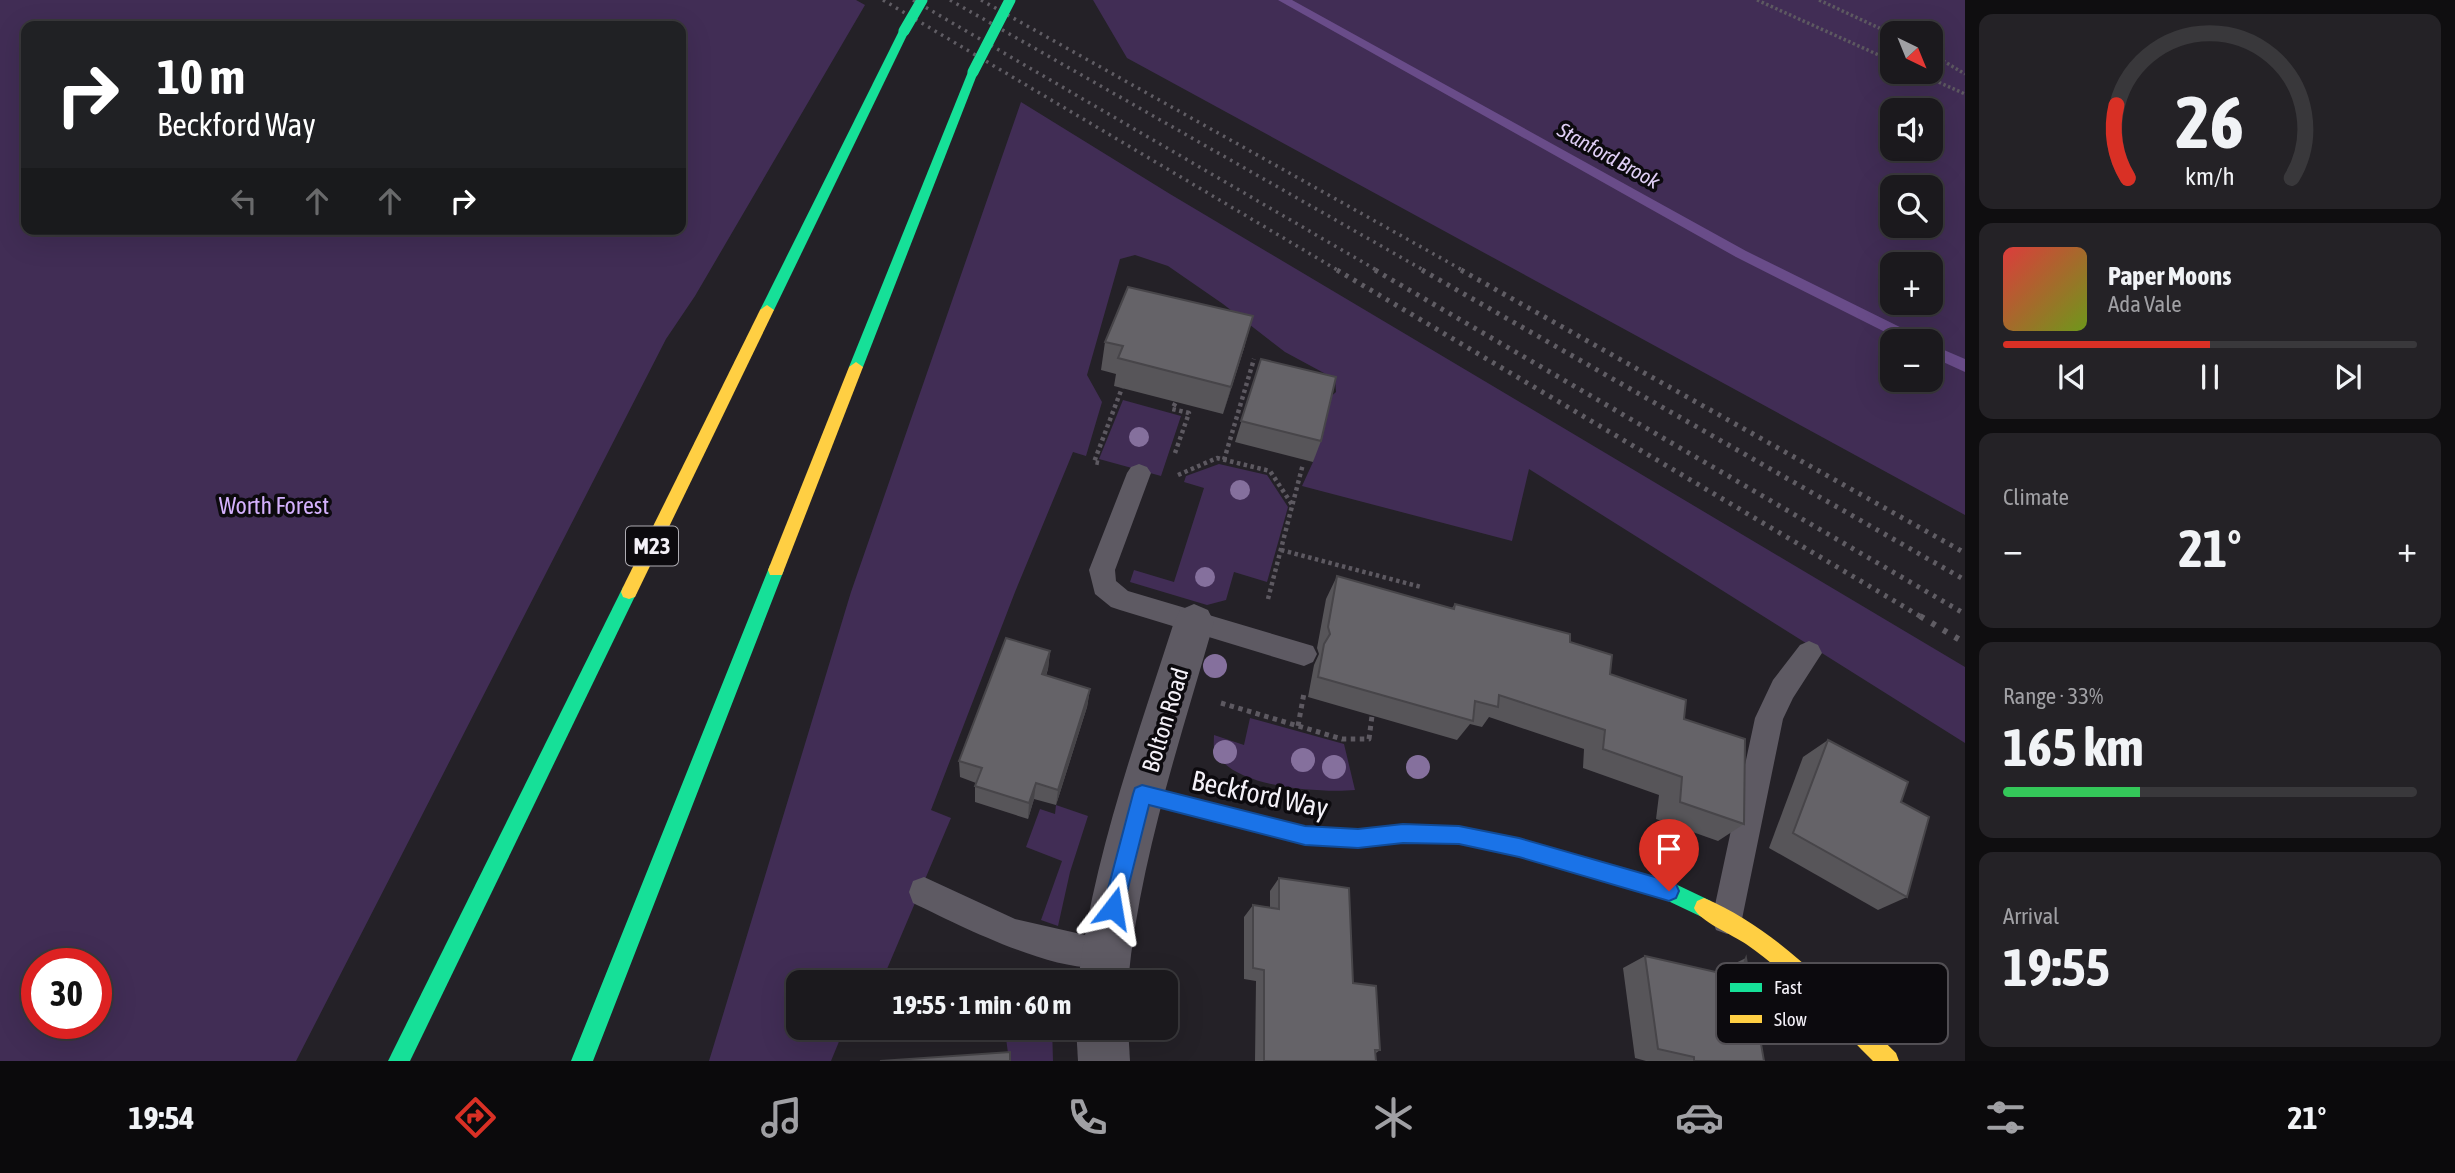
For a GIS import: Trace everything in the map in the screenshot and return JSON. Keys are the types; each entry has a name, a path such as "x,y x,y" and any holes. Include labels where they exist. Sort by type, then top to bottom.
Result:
{"main road":[{"name":"M23","path":"399,1061 904,31 922,0"},
{"path":"582,1061 973,72 1010,0"},
{"name":"Beckford Way","path":"1142,794 1305,836 1358,839 1403,834 1459,835 1519,848 1669,891 1727,919 1787,963"},
{"name":"Beckford Way","path":"1871,1044 1888,1061"}],"street":[{"name":"Bolton Road","path":"1104,968 1113,908 1142,794 1194,622"},
{"path":"1103,1040 1104,1061"}],"lane":[{"path":"1139,473 1102,570 1104,586 1121,599 1304,654"},
{"path":"1727,919 1769,718 1783,689 1808,653"},
{"path":"924,892 1012,934 1057,946 1104,968"}],"path":[{"path":"1757,0 1880,56"},
{"path":"1819,0 1880,28"},
{"path":"1943,61 1965,74"},
{"path":"1943,84 1965,94"},
{"path":"1224,460 1254,359"},
{"path":"1166,480 1189,414 1172,409 1176,402"},
{"path":"1139,473 1166,480 1217,458 1270,471 1293,506"},
{"path":"1258,641 1303,464"},
{"path":"1281,550 1421,587"},
{"path":"1174,690 1342,739 1369,739 1372,716"}],"green space":[{"name":"Worth Forest","path":"0,0 856,0 865,5 695,296 666,339 296,1061 0,1061"},
{"path":"1093,0 1965,0 1965,515 1127,58"},
{"path":"1021,102 1170,194 1965,667 1965,743 1529,469 1512,541 1302,486 1313,462 1328,399 1336,392 1335,379 1285,352 1168,266 1135,255 1120,259 1087,375 1102,402 1086,456 1073,452 1015,592 931,810 951,818 887,969 889,970 786,970 786,1040 840,1040 831,1061 709,1061 851,592"},
{"path":"1123,400 1181,416 1161,476 1099,459"},
{"path":"1219,464 1267,475 1288,507 1267,582 1234,572 1226,600 1207,605 1130,582 1134,570 1174,582 1204,488 1184,482 1186,476"},
{"path":"1250,718 1344,744 1355,790 1278,786 1239,773 1224,763 1214,749 1214,735 1244,745"},
{"path":"1056,805 1088,816 1070,872 1058,926 1041,920 1062,861 1026,847 1040,809 1055,814"},
{"path":"1006,1040 1052,1040 1053,1061 1009,1061"}],"building":[{"path":"1128,287 1253,316 1231,387 1118,358 1123,346 1105,342"},
{"path":"1261,359 1336,377 1321,441 1241,421"},
{"path":"1337,576 1454,609 1455,604 1570,634 1570,642 1612,655 1610,674 1686,700 1684,719 1745,739 1744,824 1680,802 1682,777 1603,749 1605,730 1499,695 1498,707 1475,701 1473,721 1318,677 1324,644 1330,634 1328,627"},
{"path":"1006,638 1050,651 1042,674 1090,689 1058,790 1036,783 1029,803 975,786 982,768 959,761"},
{"path":"1828,740 1908,782 1901,802 1929,817 1907,897 1793,833"},
{"path":"1279,878 1349,888 1353,983 1376,986 1380,1050 1375,1050 1376,1061 1264,1061 1264,970 1253,968 1253,905 1279,909"},
{"path":"1645,956 1716,972 1716,1044 1761,1044 1764,1061 1694,1061 1694,1057 1658,1049"},
{"path":"1010,1052 1010,1061 880,1061"}],"waterway":[{"name":"Stanford Brook","path":"1284,0 1741,254 1891,329"},
{"name":"Stanford Brook","path":"1943,355 1965,366"}],"railway":[{"path":"883,0 1339,271"},
{"path":"913,0 1378,271"},
{"path":"950,0 1425,271"},
{"path":"981,0 1464,271"},
{"path":"1337,270 1923,618"},
{"path":"1375,270 1965,614"},
{"path":"1422,270 1965,580"},
{"path":"1461,270 1965,553"},
{"path":"1920,616 1965,643"}],"traffic: fast":[{"path":"904,31 922,0"},
{"path":"973,72 1010,0"},
{"path":"767,310 904,31"},
{"path":"856,367 973,72"},
{"path":"582,1061 776,570"},
{"path":"399,1061 629,592"},
{"path":"1142,794 1305,836 1358,839 1403,834 1459,835 1519,848 1669,891 1704,908"}],"traffic: slow":[{"path":"629,592 767,310"},
{"path":"776,570 856,367"},
{"path":"1704,908 1731,922 1786,963"},
{"path":"1871,1044 1888,1061"}],"route":[{"path":"1113,908 1142,794 1250,824 1305,836 1358,839 1403,834 1459,835 1519,848 1669,891"}]}
